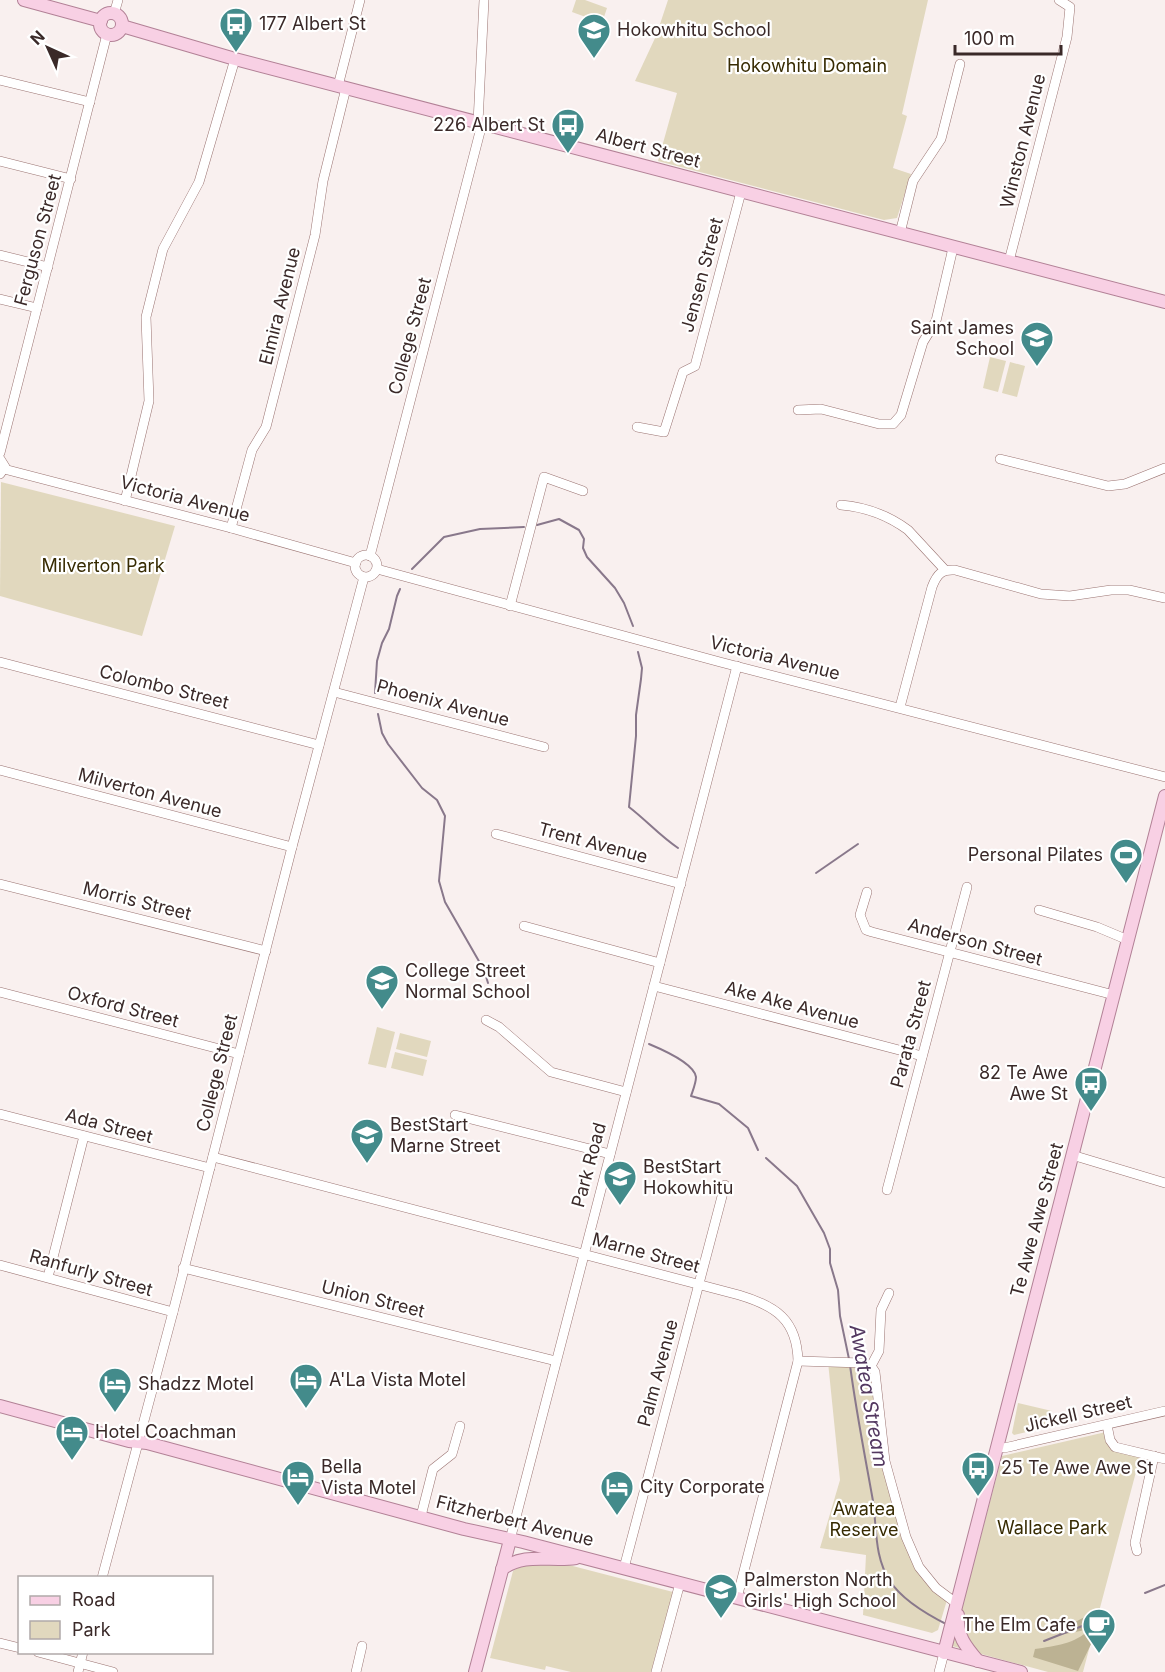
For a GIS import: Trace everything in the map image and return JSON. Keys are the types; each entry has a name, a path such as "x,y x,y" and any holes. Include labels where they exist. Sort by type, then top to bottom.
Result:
{"main road":[{"path":"24,0 101,21"},
{"path":"114,14 120,18 122,26 117,33 107,34 102,30 101,21 105,15 114,14"},
{"name":"Albert Street","path":"122,26 235,59 480,124 1165,302"},
{"name":"Te Awe Awe Street","path":"944,1653 1165,796"},
{"name":"Fitzherbert Avenue","path":"0,1406 1021,1672"},
{"name":"Park Road","path":"475,1672 510,1540"},
{"path":"502,1569 512,1561 526,1558 558,1561 583,1557"},
{"path":"965,1570 964,1590 957,1618 958,1629 964,1645 979,1661"}],"street":[{"path":"114,14 118,0"},
{"name":"Elmira Avenue","path":"231,528 252,450 266,428 315,235 323,181 360,0"},
{"name":"College Street","path":"370,556 480,124 484,0"},
{"name":"Winston Avenue","path":"1009,261 1065,46 1072,3 1059,0"},
{"name":"Ferguson Street","path":"0,453 107,34"},
{"path":"125,501 149,401 146,317 163,249 199,182 235,59"},
{"path":"900,233 913,181 941,139 960,64"},
{"path":"0,80 90,102"},
{"path":"0,161 71,179"},
{"name":"Jensen Street","path":"637,427 664,432 683,372 695,366 741,192"},
{"path":"798,410 821,409 879,424 893,424 901,415 923,342 936,321 953,248"},
{"path":"0,255 48,267"},
{"path":"0,299 37,308"},
{"path":"0,459 4,464 2,472"},
{"path":"1000,459 1108,486 1125,484 1165,468"},
{"name":"Victoria Avenue","path":"2,472 231,528 356,563"},
{"path":"510,606 544,477 583,491"},
{"path":"842,505 879,513 901,525 945,570"},
{"path":"370,556 376,561 377,569 373,575 364,577 358,573 356,563 361,557 370,556"},
{"name":"Victoria Avenue","path":"377,569 737,666 1165,777"},
{"path":"900,707 932,587 939,573 945,570 955,570 1041,594 1070,596 1111,590 1130,590 1165,598"},
{"name":"College Street","path":"103,1576 364,577"},
{"name":"Colombo Street","path":"0,662 319,745"},
{"name":"Park Road","path":"510,1540 737,666"},
{"name":"Phoenix Avenue","path":"334,692 544,747"},
{"name":"Milverton Avenue","path":"0,770 292,847"},
{"name":"Trent Avenue","path":"496,834 681,884"},
{"name":"Morris Street","path":"0,884 266,951"},
{"name":"Parata Street","path":"887,1190 967,886"},
{"name":"Anderson Street","path":"867,892 860,915 866,930 1114,995"},
{"path":"1039,910 1097,927 1128,940"},
{"path":"524,926 660,963"},
{"name":"Ake Ake Avenue","path":"654,986 922,1056"},
{"name":"Oxford Street","path":"0,992 238,1054"},
{"path":"486,1020 499,1028 551,1072 626,1092"},
{"name":"Ada Street","path":"0,1114 210,1168"},
{"path":"455,1115 610,1154"},
{"path":"48,1277 84,1136"},
{"path":"1072,1155 1165,1184"},
{"name":"Marne Street","path":"213,1157 758,1300 775,1309 786,1320 794,1334 798,1347 798,1361 737,1598"},
{"name":"Palm Avenue","path":"624,1568 725,1185"},
{"name":"Ranfurly Street","path":"0,1265 173,1312"},
{"name":"Union Street","path":"183,1268 556,1361"},
{"path":"871,1366 879,1351 881,1310 889,1293"},
{"path":"798,1361 862,1363 871,1366 875,1372 885,1461 906,1537 920,1567 936,1588 956,1602"},
{"name":"Jickell Street","path":"998,1446 1004,1448 1165,1412"},
{"path":"1107,1425 1110,1440 1115,1447 1165,1459"},
{"path":"421,1516 433,1469 452,1454 460,1426"},
{"path":"1137,1551 1136,1542 1154,1456"},
{"path":"656,1672 680,1583"},
{"path":"0,1642 18,1647"},
{"path":"356,1672 362,1646"},
{"path":"939,1672 944,1653"},
{"path":"41,1654 79,1668 113,1672"}],"green space":[{"path":"576,0 585,0 607,8 602,23 572,12"},
{"name":"Hokowhitu Domain","path":"668,0 928,0 902,114 907,116 893,168 911,174 897,218 884,220 658,161 677,93 635,81 656,36"},
{"path":"990,357 1006,361 998,392 983,388"},
{"path":"1010,362 1025,366 1017,397 1002,393"},
{"name":"Milverton Park","path":"1,482 175,526 142,636 0,596"},
{"path":"377,1027 395,1032 386,1068 368,1064"},
{"path":"400,1033 431,1041 427,1057 396,1049"},
{"path":"395,1052 427,1060 423,1076 391,1068"},
{"name":"Awatea Reserve","path":"828,1362 871,1366 885,1461 919,1567 947,1600 938,1630 932,1633 863,1615 866,1555 820,1548 840,1480"},
{"path":"1018,1403 1052,1411 1048,1427 1014,1435 1012,1433"},
{"name":"Wallace Park","path":"1106,1432 1112,1444 1141,1453 1083,1672 1048,1672 952,1646 1002,1456"},
{"path":"540,1563 565,1564 673,1592 651,1672 571,1672 546,1666 545,1670 490,1658 513,1571 519,1567"}],"shaded area":[{"path":"1100,1609 1096,1634 1078,1671 1033,1657 1035,1649 1064,1643 1084,1634 1090,1629 1060,1635 1058,1631"}],"waterway":[{"path":"537,525 559,519 579,530 584,539 583,548 587,557 615,588 633,626"},
{"name":"Awatea Stream","path":"412,569 444,537 480,529 524,527"},
{"name":"Awatea Stream","path":"375,693 377,661 400,589"},
{"name":"Awatea Stream","path":"638,652 642,668 629,807 678,848"},
{"name":"Awatea Stream","path":"378,714 382,733 388,744 422,788 437,800 445,816 439,881 445,902 484,970 488,983"},
{"path":"816,873 858,844"},
{"name":"Awatea Stream","path":"649,1044 676,1057 690,1067 696,1077 691,1096 719,1104 748,1128 758,1150"},
{"name":"Awatea Stream","path":"766,1158 797,1186 824,1233 830,1249 830,1263 838,1290 840,1316 849,1359"},
{"name":"Awatea Stream","path":"850,1365 881,1562 890,1581 908,1601 948,1625"},
{"name":"Awatea Stream","path":"1145,1593 1165,1585"},
{"name":"Awatea Stream","path":"1044,1641 1095,1621"}],"place":[{"name":"177 Albert St","path":"236,53"},
{"name":"Hokowhitu School","path":"594,59"},
{"name":"226 Albert St","path":"568,154"},
{"name":"Saint James School","path":"1037,367"},
{"name":"Personal Pilates","path":"1126,884"},
{"name":"College Street Normal School","path":"382,1010"},
{"name":"82 Te Awe Awe St","path":"1091,1112"},
{"name":"BestStart Marne Street","path":"367,1164"},
{"name":"BestStart Hokowhitu","path":"620,1206"},
{"name":"A'La Vista Motel","path":"306,1409"},
{"name":"Shadzz Motel","path":"115,1413"},
{"name":"Hotel Coachman","path":"72,1461"},
{"name":"25 Te Awe Awe St","path":"978,1497"},
{"name":"Bella Vista Motel","path":"298,1506"},
{"name":"City Corporate","path":"617,1516"},
{"name":"Palmerston North Girls' High School","path":"721,1619"},
{"name":"The Elm Cafe","path":"1099,1654"}]}
